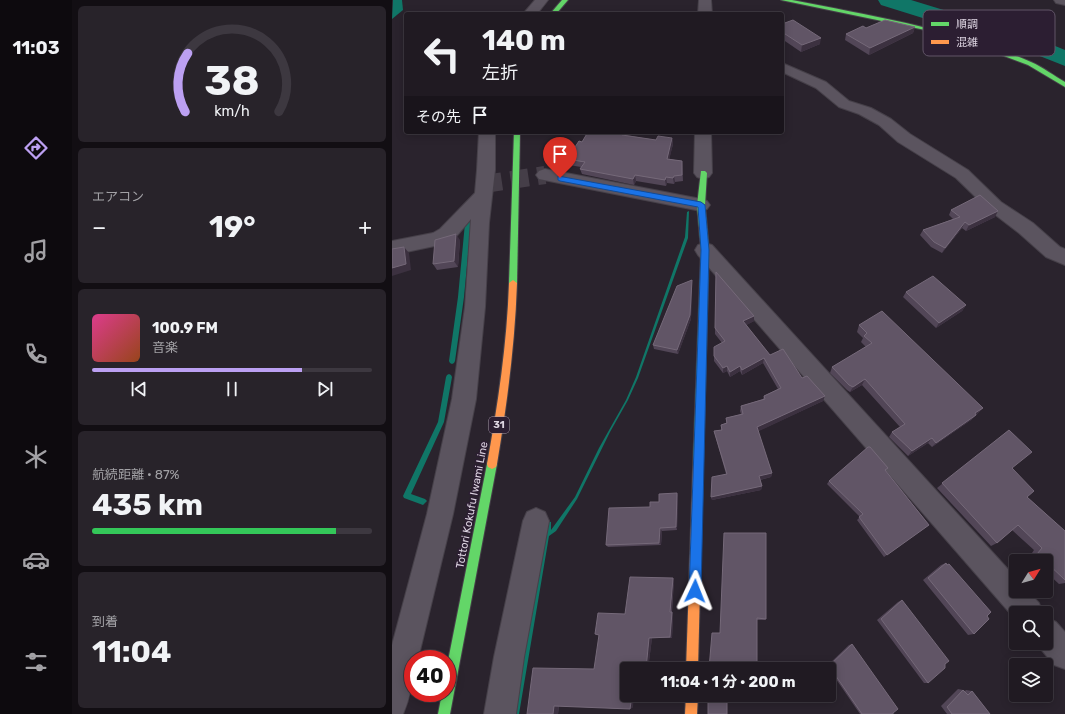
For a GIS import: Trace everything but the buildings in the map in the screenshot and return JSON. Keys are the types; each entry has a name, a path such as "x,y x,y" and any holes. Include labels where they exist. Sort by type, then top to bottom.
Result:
{"street":[{"path":"532,12 542,0"},
{"path":"555,12 565,0"},
{"path":"704,12 705,0"},
{"path":"784,0 923,28"},
{"path":"1060,0 1065,1"},
{"path":"1009,56 1030,64 1065,85"},
{"path":"784,68 821,85 844,104 865,111 885,122 904,138 962,174 995,206 1026,228 1053,252 1065,258"},
{"path":"392,703 440,514 464,399 475,307 486,170 487,134"},
{"name":"Tottori Kokufu Iwami Line","path":"444,714 503,405 512,328 517,134"},
{"path":"692,662 705,250 701,205 703,134"},
{"path":"545,175 701,205"},
{"path":"392,248 437,239 447,234 483,195"},
{"path":"705,250 1023,606"},
{"path":"500,714 509,657 536,521"},
{"path":"1053,640 1065,654"},
{"path":"691,714 692,702"}],"shaded area":[{"path":"393,0 402,0 403,10 392,19"},
{"path":"689,211 688,238 638,378 577,499 556,531 549,536 519,714 513,714 547,521 551,522 551,530 575,497 599,448 626,400 636,377 685,237 687,212"}],"waterway":[{"path":"889,0 923,11"},
{"path":"1055,55 1065,59"},
{"path":"452,361 461,297 468,223"},
{"path":"423,501 406,496 441,422 449,377"}],"tunnel":[{"path":"484,184 545,175"}],"traffic: fast":[{"path":"555,12 565,0"},
{"path":"784,0 923,28"},
{"path":"1009,56 1030,64 1065,85"},
{"path":"513,283 517,134"},
{"path":"698,468 705,250 701,205 703,173"},
{"path":"444,714 492,464"}],"traffic: slow":[{"path":"492,464 506,374 511,329 513,283"},
{"path":"692,662 698,468"},
{"path":"691,714 692,702"}],"route":[{"path":"560,178 701,205 705,250 695,591"}]}
